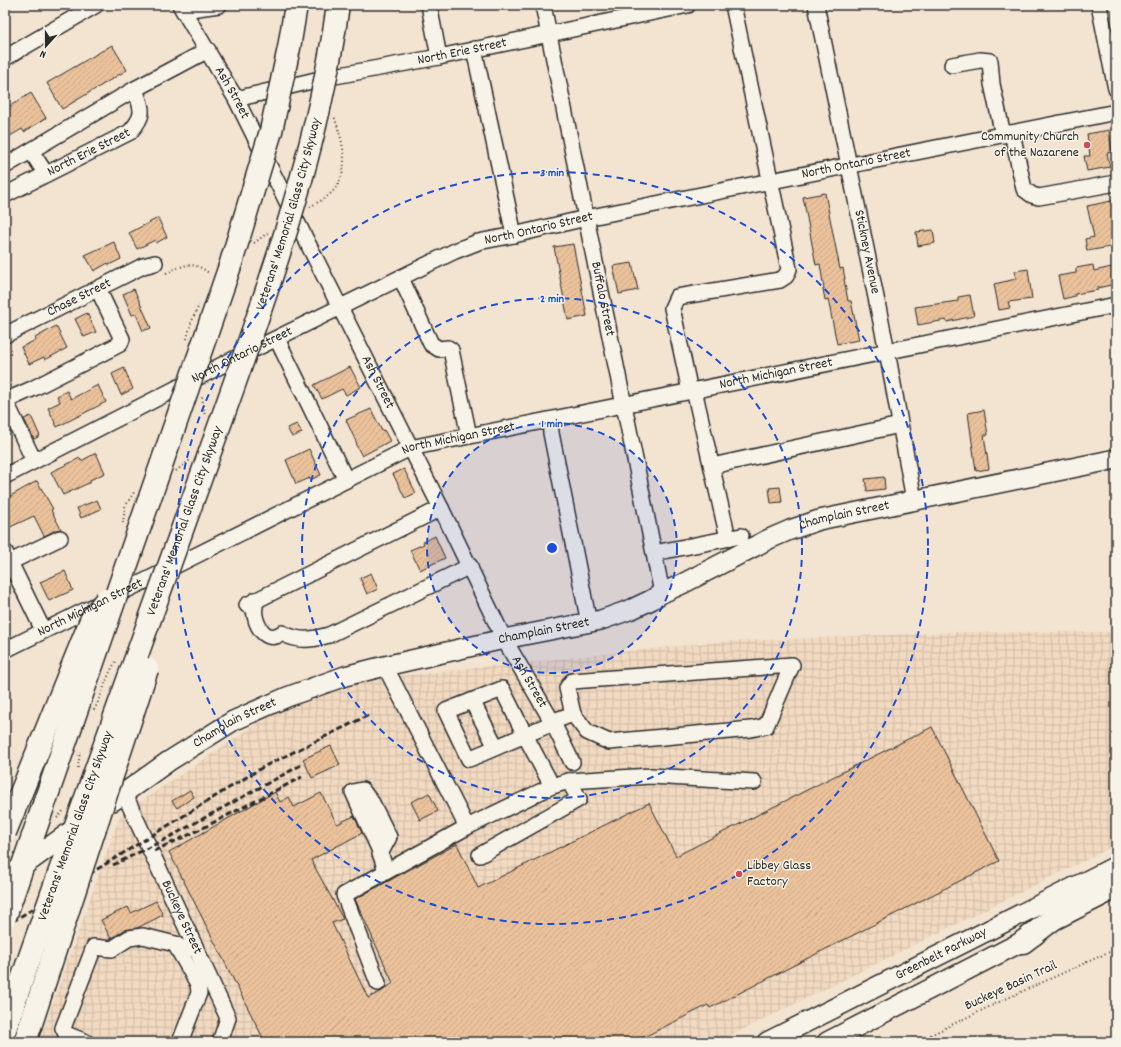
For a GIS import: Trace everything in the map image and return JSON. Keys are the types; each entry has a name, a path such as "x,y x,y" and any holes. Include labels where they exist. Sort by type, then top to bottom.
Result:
{"highway":[{"path":"5,917 231,263 269,138 289,48 296,5"},
{"name":"Veterans' Memorial Glass City Skyway","path":"5,1029 55,883 267,292 313,137 333,38 338,5"},
{"path":"25,1042 153,651 267,292"},
{"path":"5,832 92,618 121,580"},
{"path":"1023,942 1053,919 1116,887"}],"main road":[{"name":"Champlain Street","path":"5,879 169,761 233,721 287,697 345,676 504,639 589,623 632,609 769,539 819,520 1116,459"},
{"name":"Greenbelt Parkway","path":"767,1042 1116,866"},
{"name":"Greenbelt Parkway","path":"827,1042 1023,942 1060,921 1116,895"}],"street":[{"path":"5,58 96,5"},
{"path":"182,8 218,5"},
{"path":"429,5 439,57"},
{"name":"Buffalo Street","path":"543,5 662,593"},
{"name":"North Erie Street","path":"236,99 324,78 439,57 655,8 688,5"},
{"path":"654,552 735,537 712,466 692,391 672,308 677,297 780,280 786,276 789,269 733,5"},
{"name":"Stickney Avenue","path":"816,5 887,351 914,500"},
{"name":"Ash Street","path":"182,8 236,99 470,566 504,639 552,722 572,762"},
{"path":"1106,13 1116,90"},
{"path":"474,49 514,235"},
{"name":"North Erie Street","path":"5,166 135,89 208,50"},
{"path":"952,65 980,60 990,61 992,84 1024,189 1032,195 1039,197 1116,183"},
{"name":"North Erie Street","path":"5,195 130,132 140,122 142,110 135,89"},
{"name":"North Ontario Street","path":"5,476 277,338 455,251 478,242 586,218 1116,112"},
{"path":"31,151 46,174"},
{"name":"Chase Street","path":"5,335 143,266 161,268"},
{"path":"401,278 431,344 439,349 448,348 452,350 469,436"},
{"path":"34,461 5,400 34,388 120,344 122,339 98,289"},
{"name":"North Michigan Street","path":"5,650 410,448 1116,305"},
{"path":"277,338 346,480"},
{"path":"550,420 551,433 589,623"},
{"path":"712,466 900,425"},
{"path":"441,508 251,602 255,617 264,634 271,637 276,637 282,633 301,640 313,640 329,635 470,566"},
{"path":"43,630 7,557 60,538"},
{"path":"792,665 766,726 751,729 609,742 587,732 573,714 567,688 572,681 792,665"},
{"path":"385,666 467,827"},
{"path":"552,786 525,735 502,689 446,712 469,759 525,735 552,722 573,714"},
{"path":"472,701 496,747"},
{"path":"378,983 344,896 386,871 467,827 552,786 569,781 651,776 754,782"},
{"path":"480,855 579,799 569,781"},
{"name":"Buckeye Street","path":"118,797 195,946 228,1018 220,1042"},
{"path":"380,854 386,871"},
{"path":"86,1042 66,1034 63,1028 94,947 112,949 129,938 143,936 175,944 185,950 195,946"},
{"path":"175,944 198,984 199,993 180,1042"}],"path":[{"path":"306,209 332,192 341,178 345,166 343,144 334,116"},
{"path":"161,268 186,264 194,265 203,269 212,277"},
{"name":"Buckeye Basin Trail","path":"916,1042 1013,995 1116,950"}],"shaded area":[{"path":"958,632 1116,632 1116,845 718,1042 39,1042 120,815 269,716 370,679 715,642"}],"building":[{"path":"112,45 127,70 62,109 47,83"},
{"path":"31,93 46,118 24,132 22,129 5,139 5,109"},
{"path":"1109,130 1112,152 1107,153 1110,167 1087,171 1084,156 1090,156 1087,134"},
{"path":"825,193 840,269 843,268 848,301 851,301 859,340 837,344 828,299 825,300 820,264 816,265 803,197"},
{"path":"1116,200 1116,224 1113,225 1116,246 1087,251 1085,239 1094,237 1087,206"},
{"path":"158,218 167,237 156,243 155,240 137,249 129,233"},
{"path":"933,230 935,243 918,246 916,232"},
{"path":"114,242 121,259 109,265 108,263 94,271 85,255"},
{"path":"573,244 587,316 568,320 554,247"},
{"path":"632,263 638,290 619,294 613,266"},
{"path":"1093,265 1094,271 1116,266 1116,284 1097,288 1098,290 1075,294 1075,296 1063,299 1058,276 1076,273 1076,268"},
{"path":"1028,269 1032,299 1008,302 1010,308 999,310 994,284 1016,279 1015,271"},
{"path":"134,289 151,328 143,331 136,314 132,315 123,294"},
{"path":"970,295 974,316 947,322 946,320 918,325 915,307 958,301 958,297"},
{"path":"87,313 96,332 84,337 75,319"},
{"path":"56,326 67,348 45,360 44,357 29,364 21,347 36,340 35,338"},
{"path":"350,367 361,387 346,395 342,389 322,399 314,385"},
{"path":"124,368 133,389 121,395 112,374"},
{"path":"98,385 106,402 57,427 48,408 60,402 57,396 67,391 71,399"},
{"path":"371,409 382,431 384,430 390,441 362,456 346,420"},
{"path":"984,410 988,435 984,435 989,469 976,471 968,413"},
{"path":"31,416 40,436 34,439 24,419"},
{"path":"297,424 302,433 292,437 287,428"},
{"path":"309,449 321,475 296,484 286,460"},
{"path":"96,453 105,473 90,480 91,482 63,495 51,472 80,458 81,461"},
{"path":"404,469 416,493 405,498 393,474"},
{"path":"884,477 885,489 867,491 865,479"},
{"path":"37,481 53,509 51,510 61,529 44,536 34,516 8,528 5,523 5,499"},
{"path":"780,487 782,502 771,503 769,488"},
{"path":"97,500 101,509 81,518 77,508"},
{"path":"435,536 445,558 420,570 410,550 424,544 423,542"},
{"path":"65,571 73,590 49,601 40,582"},
{"path":"371,573 378,589 367,594 360,578"},
{"name":"Libbey Glass Factory","path":"932,727 999,861 710,1008 708,1005 634,1042 265,1042 169,852 275,792 280,802 289,797 294,807 321,793 337,824 354,816 362,833 311,860 343,919 332,923 368,998 382,991 393,983 355,899 457,844 478,888 649,803 676,856"},
{"path":"331,746 340,765 312,778 303,759"},
{"path":"190,790 194,797 177,808 172,801"},
{"path":"429,793 438,811 420,820 411,802"},
{"path":"156,901 163,915 137,928 124,930 111,939 101,920 128,907 131,913"}],"railway":[{"path":"5,926 263,767 371,714"},
{"path":"113,865 164,840 301,765"},
{"path":"154,851 199,830 302,777"}],"place":[{"name":"Community Church of the Nazarene","path":"1087,145"},
{"name":"Libbey Glass Factory","path":"739,874"}]}
